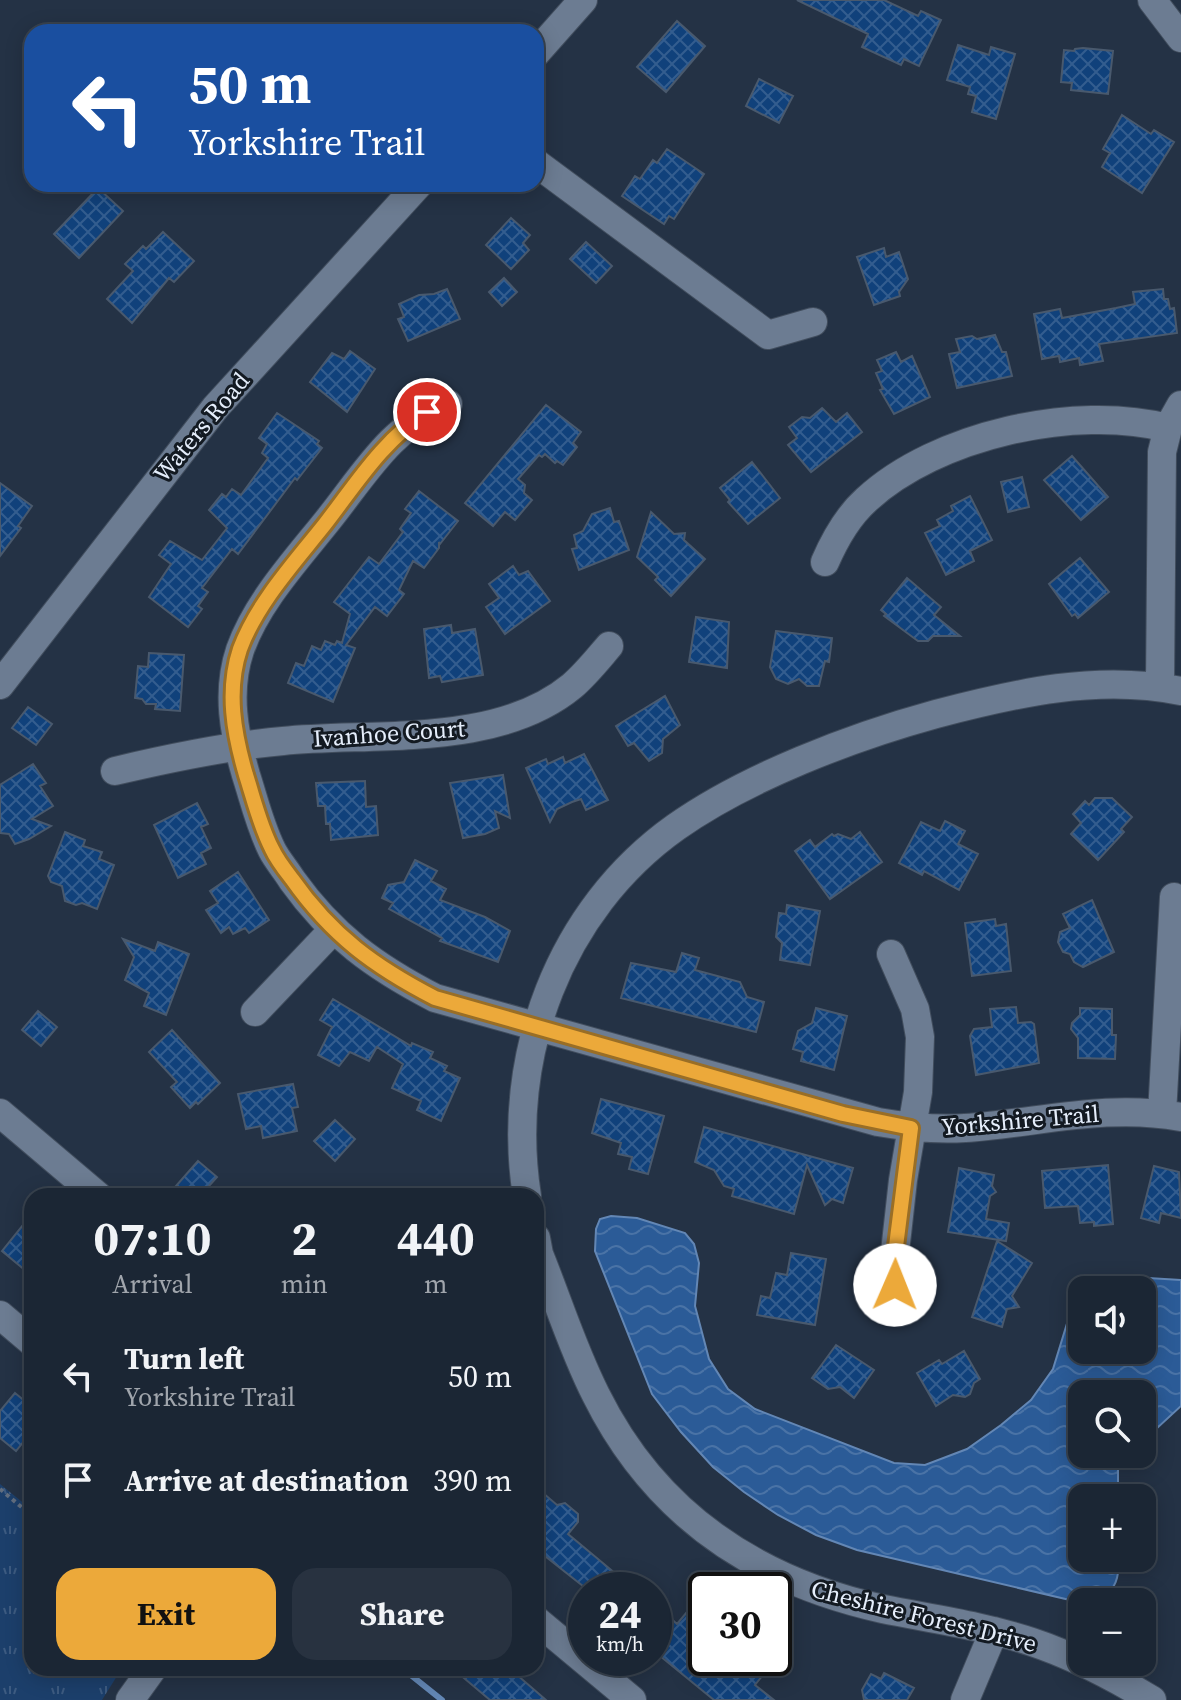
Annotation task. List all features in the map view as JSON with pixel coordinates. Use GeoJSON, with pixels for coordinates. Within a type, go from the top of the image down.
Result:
{"type":"FeatureCollection","features":[{"type":"Feature","properties":{"kind":"street"},"geometry":{"type":"LineString","coordinates":[[544,44],[583,0]]}},
{"type":"Feature","properties":{"kind":"street"},"geometry":{"type":"LineString","coordinates":[[1152,0],[1181,38]]}},
{"type":"Feature","properties":{"kind":"street"},"geometry":{"type":"LineString","coordinates":[[544,169],[768,335],[813,322]]}},
{"type":"Feature","properties":{"kind":"street","name":"Waters Road"},"geometry":{"type":"LineString","coordinates":[[0,685],[210,414],[412,192]]}},
{"type":"Feature","properties":{"kind":"street","name":"Yorkshire Trail"},"geometry":{"type":"LineString","coordinates":[[448,404],[427,412],[407,425],[385,446],[253,623],[233,677],[231,705],[238,746],[260,824],[273,852],[314,910],[333,930],[394,977],[435,998],[843,1114],[911,1128],[964,1128],[1106,1112],[1172,1116]]}},
{"type":"Feature","properties":{"kind":"street"},"geometry":{"type":"LineString","coordinates":[[526,1188],[521,1136],[528,1072],[543,1000],[561,961],[604,896],[622,875],[676,827],[740,790],[885,728],[988,700],[1044,689],[1082,685],[1170,689],[1162,452],[1174,417],[1143,422],[1061,420],[956,447],[883,485],[846,522],[825,562]]}},
{"type":"Feature","properties":{"kind":"street","name":"Ivanhoe Court"},"geometry":{"type":"LineString","coordinates":[[115,771],[238,746],[412,736],[496,723],[548,702],[571,686],[609,646]]}},
{"type":"Feature","properties":{"kind":"street"},"geometry":{"type":"LineString","coordinates":[[1172,1116],[1174,897]]}},
{"type":"Feature","properties":{"kind":"street"},"geometry":{"type":"LineString","coordinates":[[255,1012],[333,930]]}},
{"type":"Feature","properties":{"kind":"street"},"geometry":{"type":"LineString","coordinates":[[891,954],[915,1009],[920,1037],[918,1092],[893,1270],[900,1296]]}},
{"type":"Feature","properties":{"kind":"street"},"geometry":{"type":"LineString","coordinates":[[0,1113],[89,1188]]}},
{"type":"Feature","properties":{"kind":"street","name":"Cheshire Forest Drive"},"geometry":{"type":"LineString","coordinates":[[544,1266],[596,1395],[638,1463],[692,1519],[757,1564],[791,1582],[881,1608],[994,1631],[1068,1656],[1152,1700]]}},
{"type":"Feature","properties":{"kind":"street"},"geometry":{"type":"LineString","coordinates":[[0,1315],[24,1335]]}},
{"type":"Feature","properties":{"kind":"street"},"geometry":{"type":"LineString","coordinates":[[544,1627],[632,1700]]}},
{"type":"Feature","properties":{"kind":"street"},"geometry":{"type":"LineString","coordinates":[[965,1700],[994,1631]]}},
{"type":"Feature","properties":{"kind":"street"},"geometry":{"type":"LineString","coordinates":[[130,1700],[147,1676]]}},
{"type":"Feature","properties":{"kind":"path"},"geometry":{"type":"LineString","coordinates":[[0,1489],[24,1509]]}},
{"type":"Feature","properties":{"kind":"green space"},"geometry":{"type":"Polygon","coordinates":[[[0,1484],[24,1504],[24,1676],[117,1676],[102,1700],[0,1700],[0,1484]]]}},
{"type":"Feature","properties":{"kind":"water"},"geometry":{"type":"Polygon","coordinates":[[[611,1216],[637,1218],[685,1233],[694,1244],[699,1263],[695,1306],[709,1359],[728,1389],[755,1409],[894,1463],[925,1465],[967,1449],[1001,1425],[1031,1400],[1053,1369],[1068,1320],[1068,1364],[1156,1364],[1156,1278],[1181,1280],[1181,1406],[1156,1429],[1156,1380],[1068,1380],[1068,1468],[1120,1468],[1118,1484],[1068,1484],[1068,1572],[1118,1572],[1112,1588],[1068,1588],[1068,1600],[857,1550],[816,1535],[744,1492],[713,1467],[652,1394],[595,1251],[596,1229],[600,1219],[611,1216]]]}},
{"type":"Feature","properties":{"kind":"building"},"geometry":{"type":"Polygon","coordinates":[[[797,0],[884,0],[918,16],[921,11],[941,20],[919,66],[904,59],[901,65],[862,47],[868,34],[797,0]]]}},
{"type":"Feature","properties":{"kind":"building"},"geometry":{"type":"Polygon","coordinates":[[[677,21],[705,46],[666,92],[637,67],[677,21]]]}},
{"type":"Feature","properties":{"kind":"building"},"geometry":{"type":"Polygon","coordinates":[[[958,45],[989,55],[991,47],[1015,54],[996,119],[972,112],[976,96],[968,94],[970,87],[947,80],[958,45]]]}},
{"type":"Feature","properties":{"kind":"building"},"geometry":{"type":"Polygon","coordinates":[[[1064,50],[1113,51],[1108,94],[1071,90],[1072,83],[1061,82],[1064,50]]]}},
{"type":"Feature","properties":{"kind":"building"},"geometry":{"type":"Polygon","coordinates":[[[759,79],[793,96],[779,123],[746,106],[759,79]]]}},
{"type":"Feature","properties":{"kind":"building"},"geometry":{"type":"Polygon","coordinates":[[[1122,115],[1151,134],[1154,130],[1174,142],[1142,193],[1102,167],[1110,153],[1103,149],[1122,115]]]}},
{"type":"Feature","properties":{"kind":"building"},"geometry":{"type":"Polygon","coordinates":[[[667,149],[704,174],[674,219],[669,216],[664,224],[622,196],[635,176],[640,179],[653,160],[657,163],[667,149]]]}},
{"type":"Feature","properties":{"kind":"building"},"geometry":{"type":"Polygon","coordinates":[[[94,192],[102,192],[123,211],[79,258],[54,234],[94,192]]]}},
{"type":"Feature","properties":{"kind":"building"},"geometry":{"type":"Polygon","coordinates":[[[511,218],[530,235],[523,243],[529,250],[511,269],[486,245],[511,218]]]}},
{"type":"Feature","properties":{"kind":"building"},"geometry":{"type":"Polygon","coordinates":[[[163,232],[194,261],[174,282],[169,278],[132,323],[107,299],[133,271],[125,264],[163,232]]]}},
{"type":"Feature","properties":{"kind":"building"},"geometry":{"type":"Polygon","coordinates":[[[586,242],[612,266],[596,283],[570,259],[586,242]]]}},
{"type":"Feature","properties":{"kind":"building"},"geometry":{"type":"Polygon","coordinates":[[[884,248],[886,257],[899,252],[908,279],[899,292],[900,296],[874,305],[857,257],[884,248]]]}},
{"type":"Feature","properties":{"kind":"building"},"geometry":{"type":"Polygon","coordinates":[[[504,278],[517,292],[502,306],[489,292],[504,278]]]}},
{"type":"Feature","properties":{"kind":"building"},"geometry":{"type":"Polygon","coordinates":[[[447,289],[460,319],[408,341],[398,319],[404,317],[399,304],[419,295],[447,289]]]}},
{"type":"Feature","properties":{"kind":"building"},"geometry":{"type":"Polygon","coordinates":[[[1163,289],[1164,299],[1168,299],[1170,309],[1174,308],[1177,333],[1099,344],[1103,361],[1080,365],[1079,358],[1060,362],[1059,356],[1042,359],[1034,314],[1060,309],[1062,318],[1116,308],[1135,304],[1133,292],[1163,289]]]}},
{"type":"Feature","properties":{"kind":"building"},"geometry":{"type":"Polygon","coordinates":[[[995,335],[1002,352],[1006,352],[1012,376],[957,388],[949,354],[960,352],[956,339],[995,335]]]}},
{"type":"Feature","properties":{"kind":"building"},"geometry":{"type":"Polygon","coordinates":[[[350,351],[375,369],[347,412],[310,382],[332,353],[344,359],[350,351]]]}},
{"type":"Feature","properties":{"kind":"building"},"geometry":{"type":"Polygon","coordinates":[[[896,352],[901,362],[912,356],[930,397],[894,414],[880,390],[883,389],[876,373],[882,371],[877,360],[896,352]]]}},
{"type":"Feature","properties":{"kind":"building"},"geometry":{"type":"Polygon","coordinates":[[[546,405],[581,432],[573,443],[577,447],[563,465],[557,461],[555,463],[545,454],[542,457],[539,455],[518,479],[525,485],[524,493],[532,500],[515,520],[505,512],[493,526],[465,503],[546,405]]]}},
{"type":"Feature","properties":{"kind":"building"},"geometry":{"type":"Polygon","coordinates":[[[822,408],[836,422],[847,413],[862,432],[811,472],[788,445],[797,438],[789,427],[802,417],[810,418],[822,408]]]}},
{"type":"Feature","properties":{"kind":"building"},"geometry":{"type":"Polygon","coordinates":[[[277,413],[319,441],[317,444],[322,448],[297,480],[295,478],[238,554],[232,549],[202,588],[208,592],[198,606],[202,609],[188,627],[149,597],[171,564],[159,555],[170,541],[202,560],[227,528],[209,510],[222,494],[226,497],[232,489],[241,495],[268,458],[262,453],[267,444],[259,438],[277,413]]]}},
{"type":"Feature","properties":{"kind":"building"},"geometry":{"type":"Polygon","coordinates":[[[1072,456],[1108,497],[1081,520],[1044,480],[1072,456]]]}},
{"type":"Feature","properties":{"kind":"building"},"geometry":{"type":"Polygon","coordinates":[[[752,462],[780,498],[748,524],[720,488],[752,462]]]}},
{"type":"Feature","properties":{"kind":"building"},"geometry":{"type":"Polygon","coordinates":[[[1022,477],[1029,507],[1008,512],[1001,482],[1022,477]]]}},
{"type":"Feature","properties":{"kind":"building"},"geometry":{"type":"Polygon","coordinates":[[[0,483],[32,506],[18,526],[21,528],[0,556],[0,483]]]}},
{"type":"Feature","properties":{"kind":"building"},"geometry":{"type":"Polygon","coordinates":[[[419,491],[458,521],[439,542],[439,548],[424,568],[413,561],[399,590],[404,594],[387,616],[375,607],[346,645],[355,648],[333,702],[288,683],[296,663],[304,666],[312,646],[321,650],[325,641],[335,645],[337,641],[342,643],[350,614],[334,602],[369,557],[379,564],[403,532],[400,529],[411,513],[405,509],[419,491]]]}},
{"type":"Feature","properties":{"kind":"building"},"geometry":{"type":"Polygon","coordinates":[[[970,496],[992,540],[970,551],[974,561],[946,575],[925,533],[940,526],[937,520],[953,511],[951,506],[970,496]]]}},
{"type":"Feature","properties":{"kind":"building"},"geometry":{"type":"Polygon","coordinates":[[[610,508],[614,522],[619,521],[629,550],[579,570],[572,549],[577,548],[574,535],[583,531],[592,514],[610,508]]]}},
{"type":"Feature","properties":{"kind":"building"},"geometry":{"type":"Polygon","coordinates":[[[651,512],[674,534],[685,533],[684,540],[705,559],[671,596],[655,580],[658,577],[637,557],[651,512]]]}},
{"type":"Feature","properties":{"kind":"building"},"geometry":{"type":"Polygon","coordinates":[[[1080,558],[1109,592],[1078,618],[1075,614],[1072,616],[1049,584],[1080,558]]]}},
{"type":"Feature","properties":{"kind":"building"},"geometry":{"type":"Polygon","coordinates":[[[513,566],[519,575],[528,571],[550,601],[505,634],[486,607],[499,598],[489,584],[513,566]]]}},
{"type":"Feature","properties":{"kind":"building"},"geometry":{"type":"Polygon","coordinates":[[[907,578],[941,607],[934,615],[960,636],[933,636],[928,641],[918,641],[884,616],[886,614],[881,610],[907,578]]]}},
{"type":"Feature","properties":{"kind":"building"},"geometry":{"type":"Polygon","coordinates":[[[696,617],[729,622],[727,668],[689,662],[696,617]]]}},
{"type":"Feature","properties":{"kind":"building"},"geometry":{"type":"Polygon","coordinates":[[[451,625],[452,633],[475,629],[483,675],[442,682],[440,676],[429,678],[424,629],[451,625]]]}},
{"type":"Feature","properties":{"kind":"building"},"geometry":{"type":"Polygon","coordinates":[[[776,631],[832,638],[829,662],[825,661],[819,686],[807,686],[799,679],[788,684],[776,679],[770,667],[776,631]]]}},
{"type":"Feature","properties":{"kind":"building"},"geometry":{"type":"Polygon","coordinates":[[[149,653],[184,655],[180,711],[155,709],[156,704],[146,704],[142,699],[135,698],[138,666],[148,667],[149,653]]]}},
{"type":"Feature","properties":{"kind":"building"},"geometry":{"type":"Polygon","coordinates":[[[665,696],[680,725],[663,739],[662,753],[649,761],[634,743],[628,746],[616,726],[665,696]]]}},
{"type":"Feature","properties":{"kind":"building"},"geometry":{"type":"Polygon","coordinates":[[[28,707],[52,724],[36,745],[12,728],[28,707]]]}},
{"type":"Feature","properties":{"kind":"building"},"geometry":{"type":"Polygon","coordinates":[[[584,754],[608,800],[586,810],[581,799],[572,802],[557,809],[550,822],[526,768],[546,759],[548,764],[563,757],[565,763],[584,754]]]}},
{"type":"Feature","properties":{"kind":"building"},"geometry":{"type":"Polygon","coordinates":[[[33,764],[46,783],[40,786],[53,806],[32,819],[51,826],[15,844],[9,834],[0,833],[0,785],[33,764]]]}},
{"type":"Feature","properties":{"kind":"building"},"geometry":{"type":"Polygon","coordinates":[[[503,775],[510,818],[495,811],[499,828],[463,838],[450,783],[503,775]]]}},
{"type":"Feature","properties":{"kind":"building"},"geometry":{"type":"Polygon","coordinates":[[[365,781],[366,807],[376,806],[378,835],[331,840],[325,806],[318,806],[316,783],[365,781]]]}},
{"type":"Feature","properties":{"kind":"building"},"geometry":{"type":"Polygon","coordinates":[[[1095,798],[1112,798],[1132,817],[1121,829],[1124,832],[1098,860],[1071,834],[1081,823],[1073,814],[1085,801],[1089,805],[1095,798]]]}},
{"type":"Feature","properties":{"kind":"building"},"geometry":{"type":"Polygon","coordinates":[[[197,803],[208,824],[201,827],[211,848],[201,853],[206,864],[178,878],[154,825],[197,803]]]}},
{"type":"Feature","properties":{"kind":"building"},"geometry":{"type":"Polygon","coordinates":[[[945,821],[965,831],[958,844],[978,854],[959,890],[924,871],[922,875],[899,863],[921,822],[940,831],[945,821]]]}},
{"type":"Feature","properties":{"kind":"building"},"geometry":{"type":"Polygon","coordinates":[[[65,832],[85,840],[83,846],[102,852],[99,859],[114,865],[97,909],[65,901],[62,886],[51,882],[48,876],[65,832]]]}},
{"type":"Feature","properties":{"kind":"building"},"geometry":{"type":"Polygon","coordinates":[[[860,832],[882,862],[830,899],[795,851],[810,840],[815,847],[832,834],[851,839],[860,832]]]}},
{"type":"Feature","properties":{"kind":"building"},"geometry":{"type":"Polygon","coordinates":[[[415,860],[437,871],[431,881],[446,889],[440,900],[485,917],[510,931],[498,962],[440,941],[442,938],[389,909],[393,903],[382,898],[388,885],[404,882],[415,860]]]}},
{"type":"Feature","properties":{"kind":"building"},"geometry":{"type":"Polygon","coordinates":[[[238,872],[269,920],[249,933],[245,928],[233,934],[229,927],[221,933],[206,910],[218,903],[210,891],[238,872]]]}},
{"type":"Feature","properties":{"kind":"building"},"geometry":{"type":"Polygon","coordinates":[[[1092,900],[1114,952],[1083,967],[1074,962],[1070,954],[1063,952],[1058,942],[1060,932],[1070,928],[1063,914],[1092,900]]]}},
{"type":"Feature","properties":{"kind":"building"},"geometry":{"type":"Polygon","coordinates":[[[787,905],[820,911],[810,965],[780,960],[782,943],[776,937],[779,913],[786,914],[787,905]]]}},
{"type":"Feature","properties":{"kind":"building"},"geometry":{"type":"Polygon","coordinates":[[[995,919],[996,926],[1006,924],[1011,971],[972,976],[965,923],[995,919]]]}},
{"type":"Feature","properties":{"kind":"building"},"geometry":{"type":"Polygon","coordinates":[[[123,939],[155,951],[158,942],[189,954],[166,1015],[144,1006],[149,993],[125,980],[134,957],[123,939]]]}},
{"type":"Feature","properties":{"kind":"building"},"geometry":{"type":"Polygon","coordinates":[[[682,953],[699,958],[695,970],[740,982],[747,997],[764,1002],[756,1032],[621,998],[631,963],[676,972],[682,953]]]}},
{"type":"Feature","properties":{"kind":"building"},"geometry":{"type":"Polygon","coordinates":[[[333,999],[411,1046],[412,1043],[433,1052],[430,1058],[447,1066],[444,1071],[460,1078],[441,1121],[417,1110],[421,1101],[392,1088],[403,1064],[377,1047],[369,1061],[350,1052],[339,1066],[318,1055],[332,1027],[320,1020],[333,999]]]}},
{"type":"Feature","properties":{"kind":"building"},"geometry":{"type":"Polygon","coordinates":[[[1016,1007],[1018,1023],[1034,1024],[1039,1063],[976,1075],[970,1036],[974,1029],[992,1027],[990,1009],[1016,1007]]]}},
{"type":"Feature","properties":{"kind":"building"},"geometry":{"type":"Polygon","coordinates":[[[816,1008],[847,1016],[834,1070],[801,1061],[803,1052],[793,1049],[798,1031],[812,1023],[816,1008]]]}},
{"type":"Feature","properties":{"kind":"building"},"geometry":{"type":"Polygon","coordinates":[[[1080,1008],[1112,1009],[1112,1035],[1116,1035],[1115,1059],[1078,1058],[1078,1038],[1071,1029],[1072,1023],[1080,1015],[1080,1008]]]}},
{"type":"Feature","properties":{"kind":"building"},"geometry":{"type":"Polygon","coordinates":[[[38,1011],[57,1027],[41,1046],[22,1030],[38,1011]]]}},
{"type":"Feature","properties":{"kind":"building"},"geometry":{"type":"Polygon","coordinates":[[[172,1030],[220,1083],[190,1108],[171,1087],[177,1082],[149,1052],[172,1030]]]}},
{"type":"Feature","properties":{"kind":"building"},"geometry":{"type":"Polygon","coordinates":[[[293,1084],[298,1107],[292,1108],[297,1131],[263,1138],[261,1126],[246,1129],[238,1094],[293,1084]]]}},
{"type":"Feature","properties":{"kind":"building"},"geometry":{"type":"Polygon","coordinates":[[[601,1099],[664,1116],[648,1174],[629,1169],[632,1157],[618,1154],[621,1143],[592,1133],[601,1099]]]}},
{"type":"Feature","properties":{"kind":"building"},"geometry":{"type":"Polygon","coordinates":[[[335,1120],[355,1139],[335,1161],[314,1141],[335,1120]]]}},
{"type":"Feature","properties":{"kind":"building"},"geometry":{"type":"Polygon","coordinates":[[[704,1127],[853,1168],[843,1203],[832,1199],[825,1205],[807,1165],[794,1214],[732,1196],[734,1189],[724,1186],[714,1170],[695,1162],[704,1127]]]}},
{"type":"Feature","properties":{"kind":"building"},"geometry":{"type":"Polygon","coordinates":[[[198,1161],[217,1177],[207,1188],[176,1186],[198,1161]]]}},
{"type":"Feature","properties":{"kind":"building"},"geometry":{"type":"Polygon","coordinates":[[[1108,1165],[1113,1224],[1094,1226],[1094,1222],[1080,1223],[1078,1206],[1045,1208],[1042,1171],[1108,1165]]]}},
{"type":"Feature","properties":{"kind":"building"},"geometry":{"type":"Polygon","coordinates":[[[1154,1166],[1179,1172],[1181,1218],[1161,1213],[1159,1223],[1141,1218],[1154,1166]]]}},
{"type":"Feature","properties":{"kind":"building"},"geometry":{"type":"Polygon","coordinates":[[[959,1168],[994,1175],[992,1186],[996,1192],[990,1196],[986,1219],[1009,1223],[1006,1241],[948,1232],[959,1168]]]}},
{"type":"Feature","properties":{"kind":"building"},"geometry":{"type":"Polygon","coordinates":[[[23,1225],[24,1269],[2,1251],[23,1225]]]}},
{"type":"Feature","properties":{"kind":"building"},"geometry":{"type":"Polygon","coordinates":[[[997,1241],[1032,1263],[1012,1296],[1019,1307],[1007,1309],[1002,1327],[972,1317],[997,1241]]]}},
{"type":"Feature","properties":{"kind":"building"},"geometry":{"type":"Polygon","coordinates":[[[791,1253],[826,1259],[815,1325],[757,1315],[761,1296],[770,1298],[776,1273],[787,1275],[791,1253]]]}},
{"type":"Feature","properties":{"kind":"building"},"geometry":{"type":"Polygon","coordinates":[[[836,1345],[874,1370],[854,1398],[840,1387],[828,1389],[812,1378],[836,1345]]]}},
{"type":"Feature","properties":{"kind":"building"},"geometry":{"type":"Polygon","coordinates":[[[964,1351],[980,1379],[974,1383],[970,1394],[965,1397],[953,1395],[936,1406],[917,1373],[939,1360],[942,1364],[964,1351]]]}},
{"type":"Feature","properties":{"kind":"building"},"geometry":{"type":"Polygon","coordinates":[[[15,1393],[24,1400],[24,1441],[16,1451],[0,1438],[0,1411],[15,1393]]]}},
{"type":"Feature","properties":{"kind":"building"},"geometry":{"type":"Polygon","coordinates":[[[544,1494],[557,1505],[565,1503],[578,1514],[578,1522],[568,1534],[614,1572],[568,1574],[544,1555],[544,1494]]]}},
{"type":"Feature","properties":{"kind":"building"},"geometry":{"type":"Polygon","coordinates":[[[688,1611],[688,1676],[762,1676],[755,1685],[774,1700],[714,1700],[672,1666],[672,1619],[677,1624],[688,1611]]]}},
{"type":"Feature","properties":{"kind":"building"},"geometry":{"type":"Polygon","coordinates":[[[884,1673],[914,1688],[907,1700],[864,1700],[862,1690],[871,1674],[881,1679],[884,1673]]]}},
{"type":"Feature","properties":{"kind":"building"},"geometry":{"type":"Polygon","coordinates":[[[462,1676],[518,1676],[546,1700],[490,1700],[462,1676]]]}},
{"type":"Feature","properties":{"kind":"waterway"},"geometry":{"type":"LineString","coordinates":[[412,1676],[442,1700]]}},
{"type":"Feature","properties":{"kind":"route"},"geometry":{"type":"LineString","coordinates":[[427,412],[407,425],[385,446],[268,599],[241,649],[233,677],[231,705],[243,765],[260,824],[273,852],[314,910],[333,930],[394,977],[435,998],[843,1114],[911,1128],[893,1270],[895,1285]]}}]}
